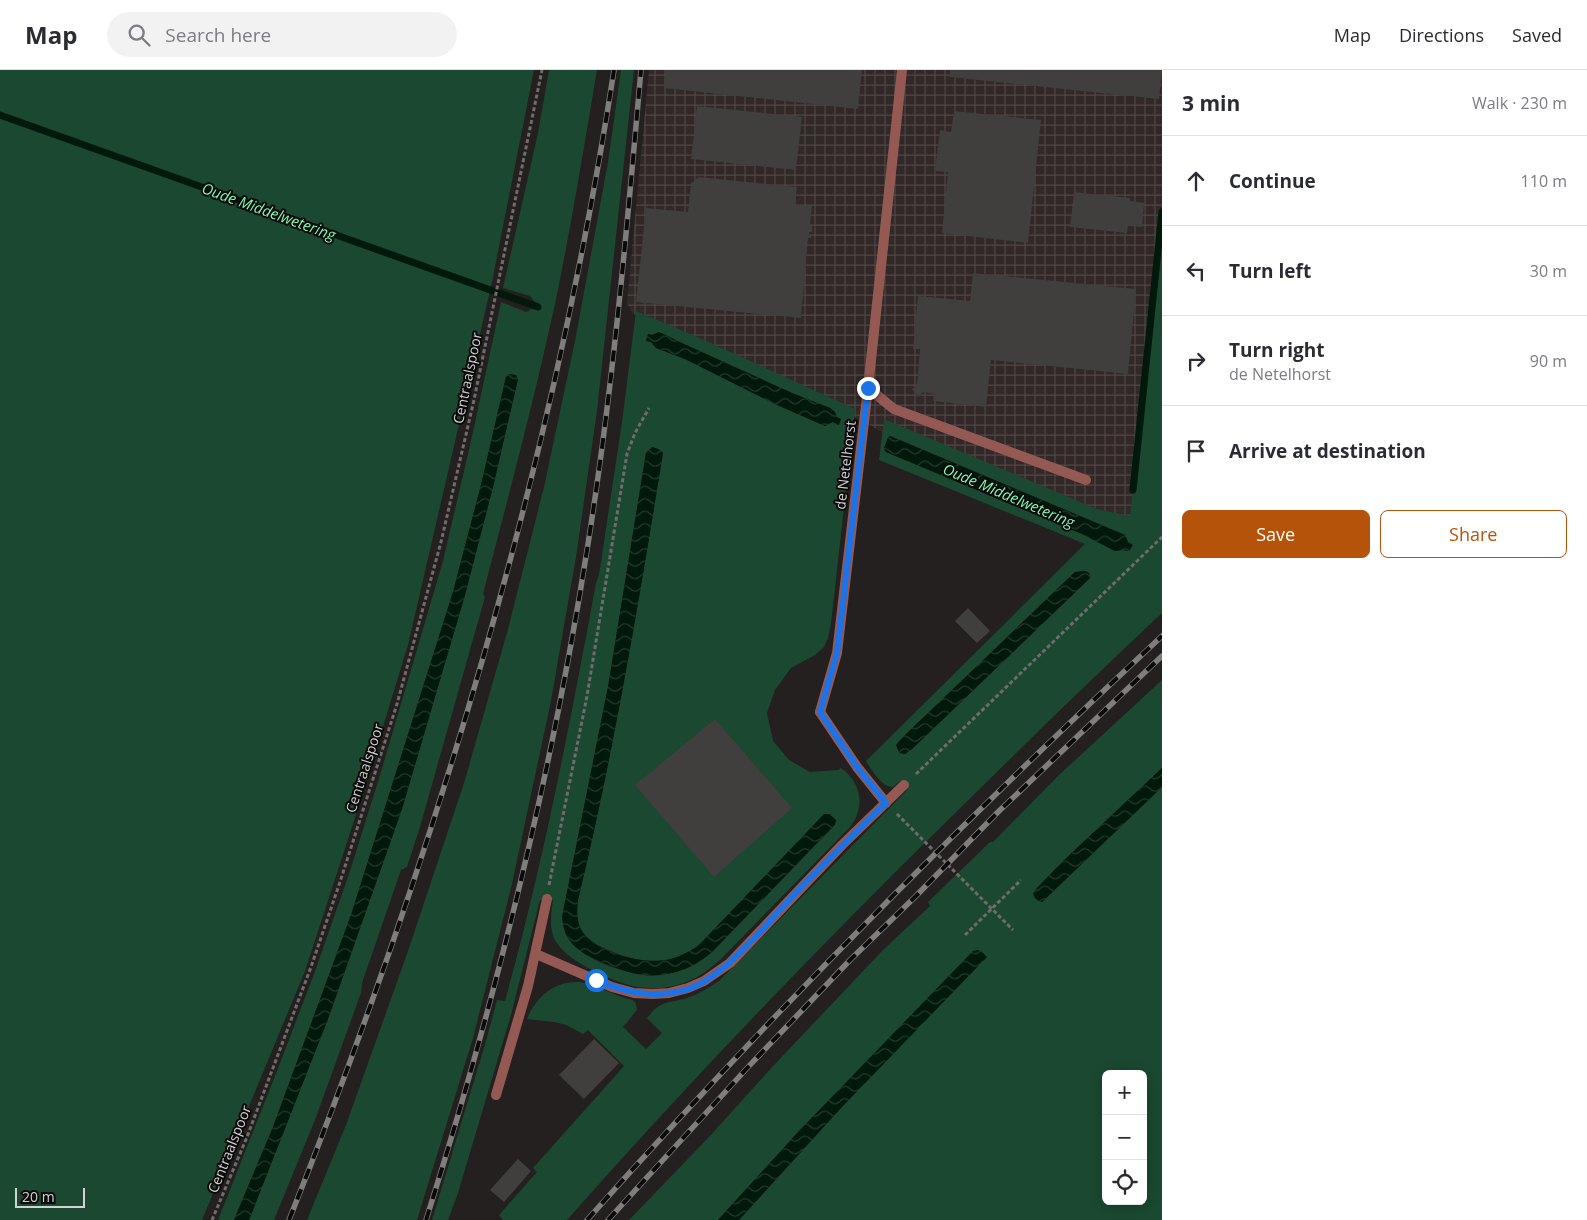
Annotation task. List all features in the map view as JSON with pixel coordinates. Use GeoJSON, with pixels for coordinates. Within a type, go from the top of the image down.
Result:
{"type":"FeatureCollection","features":[{"type":"Feature","properties":{"kind":"street","name":"de Netelhorst"},"geometry":{"type":"LineString","coordinates":[[886,803],[857,767],[820,712],[837,653],[902,70]]}},
{"type":"Feature","properties":{"kind":"street"},"geometry":{"type":"LineString","coordinates":[[868,388],[894,409],[1086,480]]}},
{"type":"Feature","properties":{"kind":"street"},"geometry":{"type":"LineString","coordinates":[[536,954],[612,987],[634,993],[669,993],[704,981],[730,963],[842,845],[904,785]]}},
{"type":"Feature","properties":{"kind":"street"},"geometry":{"type":"LineString","coordinates":[[496,1096],[536,954],[547,899]]}},
{"type":"Feature","properties":{"kind":"path","name":"Centraalspoor"},"geometry":{"type":"LineString","coordinates":[[212,1220],[247,1137],[311,967],[396,704],[442,542],[500,280],[542,70]]}},
{"type":"Feature","properties":{"kind":"path"},"geometry":{"type":"LineString","coordinates":[[547,899],[587,696],[627,454],[634,433],[649,408]]}},
{"type":"Feature","properties":{"kind":"path"},"geometry":{"type":"LineString","coordinates":[[904,785],[1162,537]]}},
{"type":"Feature","properties":{"kind":"path"},"geometry":{"type":"LineString","coordinates":[[886,803],[1013,930]]}},
{"type":"Feature","properties":{"kind":"path"},"geometry":{"type":"LineString","coordinates":[[965,935],[1021,880]]}},
{"type":"Feature","properties":{"kind":"shaded area"},"geometry":{"type":"Polygon","coordinates":[[[649,70],[1162,70],[1162,505],[1131,536],[886,434],[840,409],[649,323],[632,313],[627,303],[649,70]]]}},
{"type":"Feature","properties":{"kind":"green space"},"geometry":{"type":"Polygon","coordinates":[[[0,70],[534,70],[492,282],[408,645],[355,818],[305,971],[202,1220],[0,1220],[0,70]]]}},
{"type":"Feature","properties":{"kind":"green space"},"geometry":{"type":"Polygon","coordinates":[[[549,70],[597,70],[555,304],[538,377],[483,594],[485,597],[420,827],[407,867],[401,870],[362,983],[361,993],[315,1120],[274,1220],[249,1220],[328,1019],[402,809],[465,595],[518,379],[506,377],[481,485],[453,592],[351,915],[273,1127],[234,1220],[218,1220],[314,974],[350,871],[380,775],[443,561],[501,302],[526,312],[530,309],[537,310],[539,303],[535,302],[530,296],[503,288],[538,133],[549,70]]]}},
{"type":"Feature","properties":{"kind":"green space"},"geometry":{"type":"Polygon","coordinates":[[[621,70],[634,70],[597,411],[576,557],[551,701],[512,884],[473,1038],[417,1220],[307,1220],[346,1125],[408,951],[464,783],[508,629],[544,487],[575,341],[608,162],[621,70]]]}},
{"type":"Feature","properties":{"kind":"green space"},"geometry":{"type":"Polygon","coordinates":[[[1162,217],[1162,613],[1023,746],[845,923],[704,1069],[567,1220],[503,1220],[499,1215],[537,1172],[533,1168],[624,1066],[588,1030],[583,1034],[566,1025],[527,1019],[537,1002],[551,989],[560,985],[579,982],[633,1000],[637,1010],[623,1027],[646,1049],[662,1033],[647,1018],[652,1012],[665,1003],[691,996],[719,981],[908,789],[900,781],[893,787],[885,784],[877,777],[866,761],[1085,544],[879,460],[884,419],[1097,509],[1130,516],[1162,217]],[[891,436],[884,450],[886,452],[1082,534],[1115,551],[1129,551],[1132,546],[1125,535],[891,436]],[[1085,571],[1075,572],[902,738],[905,754],[1090,578],[1089,573],[1085,571]]]}},
{"type":"Feature","properties":{"kind":"green space"},"geometry":{"type":"Polygon","coordinates":[[[636,311],[855,409],[828,638],[824,647],[815,655],[791,668],[775,690],[767,713],[773,741],[789,760],[810,772],[838,770],[841,768],[848,774],[853,780],[859,795],[858,811],[850,827],[721,959],[697,977],[676,986],[664,988],[637,987],[603,975],[578,962],[559,947],[554,938],[551,924],[553,900],[543,898],[543,900],[540,900],[511,1015],[458,1193],[448,1220],[432,1220],[497,1000],[505,1001],[532,898],[599,575],[622,422],[636,311]],[[662,333],[648,334],[646,340],[652,342],[656,348],[685,359],[775,404],[825,426],[832,422],[838,425],[841,419],[836,417],[830,408],[792,393],[662,333]],[[652,447],[646,453],[608,687],[562,917],[569,939],[577,948],[594,960],[635,973],[658,976],[688,968],[712,952],[835,825],[836,820],[699,945],[686,954],[659,961],[631,958],[596,944],[581,929],[577,909],[578,900],[614,733],[663,453],[652,447]]]}},
{"type":"Feature","properties":{"kind":"green space"},"geometry":{"type":"Polygon","coordinates":[[[1162,680],[1162,768],[1061,863],[1035,898],[1042,902],[1162,787],[1162,1220],[739,1220],[840,1109],[986,957],[799,1131],[718,1220],[629,1220],[883,950],[930,906],[928,902],[990,842],[993,842],[1059,775],[1162,680]]]}},
{"type":"Feature","properties":{"kind":"water"},"geometry":{"type":"Polygon","coordinates":[[[659,332],[792,393],[830,408],[841,419],[839,425],[833,422],[825,426],[775,404],[685,359],[656,348],[651,342],[646,341],[648,334],[652,335],[659,332]]]}},
{"type":"Feature","properties":{"kind":"water"},"geometry":{"type":"Polygon","coordinates":[[[509,374],[516,375],[518,379],[493,487],[465,595],[402,809],[328,1019],[249,1220],[234,1220],[273,1127],[351,915],[453,592],[481,485],[506,377],[509,374]]]}},
{"type":"Feature","properties":{"kind":"water"},"geometry":{"type":"Polygon","coordinates":[[[890,436],[1125,535],[1128,542],[1133,545],[1129,551],[1115,551],[1082,534],[886,452],[884,448],[890,436]]]}},
{"type":"Feature","properties":{"kind":"water"},"geometry":{"type":"Polygon","coordinates":[[[652,447],[663,453],[614,733],[578,900],[579,926],[588,938],[597,945],[619,955],[656,961],[666,960],[687,953],[698,946],[824,814],[830,814],[836,820],[835,824],[712,952],[682,970],[661,975],[643,975],[618,968],[581,951],[567,936],[562,917],[608,687],[646,453],[652,447]]]}},
{"type":"Feature","properties":{"kind":"water"},"geometry":{"type":"Polygon","coordinates":[[[1085,571],[1089,573],[1090,578],[912,749],[905,754],[899,753],[896,745],[902,738],[1075,572],[1085,571]]]}},
{"type":"Feature","properties":{"kind":"water"},"geometry":{"type":"Polygon","coordinates":[[[1162,768],[1162,787],[1042,902],[1035,898],[1033,894],[1036,889],[1061,863],[1162,768]]]}},
{"type":"Feature","properties":{"kind":"water"},"geometry":{"type":"Polygon","coordinates":[[[978,950],[987,957],[840,1109],[739,1220],[718,1220],[799,1131],[973,951],[978,950]]]}},
{"type":"Feature","properties":{"kind":"building"},"geometry":{"type":"Polygon","coordinates":[[[666,70],[862,70],[858,109],[664,88],[666,70]]]}},
{"type":"Feature","properties":{"kind":"building"},"geometry":{"type":"Polygon","coordinates":[[[950,70],[1162,70],[1162,72],[1159,99],[950,77],[950,70]]]}},
{"type":"Feature","properties":{"kind":"building"},"geometry":{"type":"Polygon","coordinates":[[[697,106],[802,117],[796,170],[691,159],[697,106]]]}},
{"type":"Feature","properties":{"kind":"building"},"geometry":{"type":"Polygon","coordinates":[[[954,111],[1041,120],[1028,243],[942,233],[948,172],[935,171],[940,130],[951,132],[954,111]]]}},
{"type":"Feature","properties":{"kind":"building"},"geometry":{"type":"Polygon","coordinates":[[[699,177],[797,187],[795,205],[812,206],[810,224],[812,224],[812,232],[809,232],[811,238],[808,238],[801,318],[636,302],[646,208],[688,212],[691,183],[699,177]]]}},
{"type":"Feature","properties":{"kind":"building"},"geometry":{"type":"Polygon","coordinates":[[[1074,192],[1130,198],[1130,201],[1144,203],[1142,227],[1128,226],[1127,233],[1070,227],[1074,192]]]}},
{"type":"Feature","properties":{"kind":"building"},"geometry":{"type":"Polygon","coordinates":[[[973,273],[1136,289],[1128,374],[991,360],[986,407],[933,401],[934,394],[923,392],[918,397],[912,389],[917,385],[920,349],[913,349],[918,296],[970,301],[973,273]]]}},
{"type":"Feature","properties":{"kind":"building"},"geometry":{"type":"Polygon","coordinates":[[[968,608],[990,631],[977,643],[955,621],[968,608]]]}},
{"type":"Feature","properties":{"kind":"building"},"geometry":{"type":"Polygon","coordinates":[[[715,719],[792,808],[714,877],[635,785],[715,719]]]}},
{"type":"Feature","properties":{"kind":"building"},"geometry":{"type":"Polygon","coordinates":[[[594,1039],[619,1063],[584,1099],[559,1075],[594,1039]]]}},
{"type":"Feature","properties":{"kind":"building"},"geometry":{"type":"Polygon","coordinates":[[[518,1159],[531,1171],[504,1202],[490,1190],[518,1159]]]}},
{"type":"Feature","properties":{"kind":"waterway","name":"Oude Middelwetering"},"geometry":{"type":"LineString","coordinates":[[0,115],[538,307]]}},
{"type":"Feature","properties":{"kind":"waterway"},"geometry":{"type":"LineString","coordinates":[[1133,490],[1162,212]]}},
{"type":"Feature","properties":{"kind":"railway"},"geometry":{"type":"LineString","coordinates":[[289,1220],[343,1081],[394,940],[441,798],[484,654],[523,510],[558,364],[589,218],[614,70]]}},
{"type":"Feature","properties":{"kind":"railway"},"geometry":{"type":"LineString","coordinates":[[426,1220],[452,1137],[499,970],[539,801],[574,630],[605,426],[625,248],[641,70]]}},
{"type":"Feature","properties":{"kind":"railway"},"geometry":{"type":"LineString","coordinates":[[587,1220],[726,1069],[868,921],[1013,777],[1162,636]]}},
{"type":"Feature","properties":{"kind":"railway"},"geometry":{"type":"LineString","coordinates":[[608,1220],[749,1066],[851,959],[999,811],[1162,656]]}},
{"type":"Feature","properties":{"kind":"route"},"geometry":{"type":"LineString","coordinates":[[596,980],[634,993],[653,994],[669,993],[704,981],[730,963],[842,845],[886,803],[857,767],[820,712],[837,653],[868,388]]}}]}
